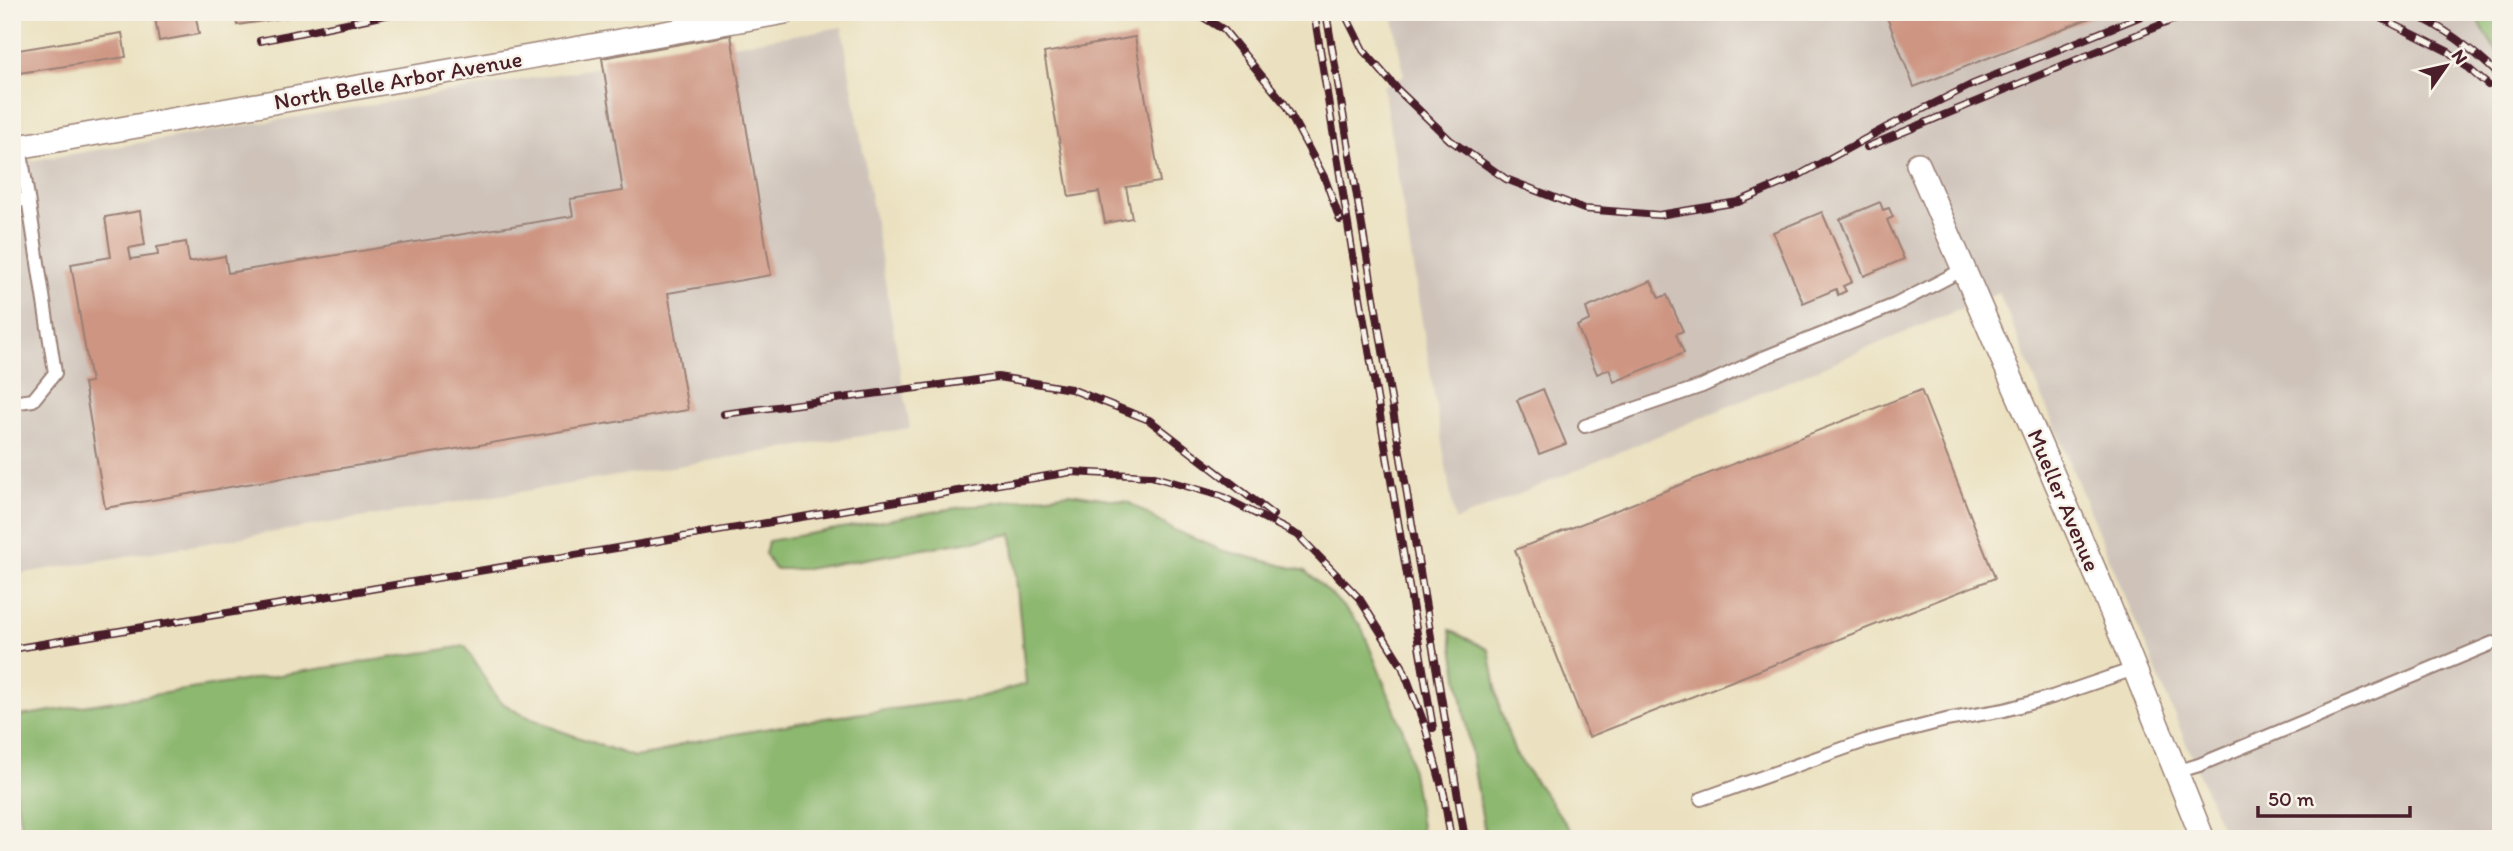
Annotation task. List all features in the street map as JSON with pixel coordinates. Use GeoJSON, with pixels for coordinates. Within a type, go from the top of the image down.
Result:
{"type":"FeatureCollection","features":[{"type":"Feature","properties":{"kind":"street","name":"North Belle Arbor Avenue"},"geometry":{"type":"LineString","coordinates":[[16,147],[785,12]]}},
{"type":"Feature","properties":{"kind":"street","name":"Mueller Avenue"},"geometry":{"type":"LineString","coordinates":[[1918,164],[2134,669],[2203,839]]}},
{"type":"Feature","properties":{"kind":"lane"},"geometry":{"type":"LineString","coordinates":[[12,403],[33,400],[55,373],[28,199],[16,147]]}},
{"type":"Feature","properties":{"kind":"lane"},"geometry":{"type":"LineString","coordinates":[[12,202],[28,199]]}},
{"type":"Feature","properties":{"kind":"lane"},"geometry":{"type":"LineString","coordinates":[[1585,426],[1702,386],[1762,358],[1895,305],[1964,269]]}},
{"type":"Feature","properties":{"kind":"lane"},"geometry":{"type":"LineString","coordinates":[[2176,772],[2199,765],[2493,643]]}},
{"type":"Feature","properties":{"kind":"lane"},"geometry":{"type":"LineString","coordinates":[[1701,799],[1865,741],[1946,720],[2004,710],[2134,669]]}},
{"type":"Feature","properties":{"kind":"shaded area"},"geometry":{"type":"Polygon","coordinates":[[[1392,12],[2472,12],[2501,58],[2501,839],[2226,839],[1999,293],[1455,521],[1383,86],[1404,76],[1392,12]]]}},
{"type":"Feature","properties":{"kind":"shaded area"},"geometry":{"type":"Polygon","coordinates":[[[842,27],[910,428],[12,575],[12,164],[842,27]]]}},
{"type":"Feature","properties":{"kind":"green space"},"geometry":{"type":"Polygon","coordinates":[[[2472,12],[2501,12],[2501,58],[2472,12]]]}},
{"type":"Feature","properties":{"kind":"green space"},"geometry":{"type":"Polygon","coordinates":[[[1070,493],[1128,502],[1172,529],[1220,550],[1305,571],[1332,595],[1361,626],[1407,740],[1423,839],[23,839],[12,772],[12,717],[465,646],[498,700],[519,713],[558,730],[634,757],[660,753],[685,743],[825,718],[976,698],[1026,684],[1012,534],[806,569],[774,569],[765,554],[768,541],[949,509],[1070,493]]]}},
{"type":"Feature","properties":{"kind":"green space"},"geometry":{"type":"Polygon","coordinates":[[[1450,630],[1489,650],[1500,710],[1515,753],[1577,839],[1486,839],[1450,630]]]}},
{"type":"Feature","properties":{"kind":"building"},"geometry":{"type":"Polygon","coordinates":[[[154,12],[195,12],[199,34],[159,41],[154,12]]]}},
{"type":"Feature","properties":{"kind":"building"},"geometry":{"type":"Polygon","coordinates":[[[235,12],[309,12],[309,14],[237,25],[235,12]]]}},
{"type":"Feature","properties":{"kind":"building"},"geometry":{"type":"Polygon","coordinates":[[[1885,12],[2105,12],[1914,87],[1885,12]]]}},
{"type":"Feature","properties":{"kind":"building"},"geometry":{"type":"Polygon","coordinates":[[[122,33],[126,57],[12,74],[12,51],[122,33]]]}},
{"type":"Feature","properties":{"kind":"building"},"geometry":{"type":"Polygon","coordinates":[[[731,35],[771,275],[668,293],[688,410],[105,508],[84,383],[91,382],[71,264],[111,257],[105,217],[140,211],[145,245],[129,248],[131,259],[158,255],[157,247],[186,242],[189,262],[225,256],[228,273],[573,216],[570,199],[623,191],[602,58],[731,35]]]}},
{"type":"Feature","properties":{"kind":"building"},"geometry":{"type":"Polygon","coordinates":[[[1135,37],[1160,182],[1126,187],[1132,218],[1105,223],[1099,192],[1069,197],[1044,53],[1135,37]]]}},
{"type":"Feature","properties":{"kind":"building"},"geometry":{"type":"Polygon","coordinates":[[[1880,202],[1883,210],[1889,208],[1893,217],[1887,220],[1904,259],[1864,276],[1840,219],[1880,202]]]}},
{"type":"Feature","properties":{"kind":"building"},"geometry":{"type":"Polygon","coordinates":[[[1822,212],[1852,282],[1843,286],[1846,291],[1838,295],[1836,289],[1803,303],[1773,232],[1822,212]]]}},
{"type":"Feature","properties":{"kind":"building"},"geometry":{"type":"Polygon","coordinates":[[[1651,281],[1659,298],[1667,295],[1683,331],[1676,334],[1684,353],[1614,382],[1609,369],[1597,374],[1577,326],[1590,320],[1586,308],[1651,281]]]}},
{"type":"Feature","properties":{"kind":"building"},"geometry":{"type":"Polygon","coordinates":[[[1543,389],[1566,444],[1539,454],[1517,400],[1543,389]]]}},
{"type":"Feature","properties":{"kind":"building"},"geometry":{"type":"Polygon","coordinates":[[[1921,390],[1995,578],[1589,737],[1515,550],[1921,390]]]}},
{"type":"Feature","properties":{"kind":"railway"},"geometry":{"type":"LineString","coordinates":[[260,41],[400,12]]}},
{"type":"Feature","properties":{"kind":"railway"},"geometry":{"type":"LineString","coordinates":[[1195,12],[1224,30],[1284,103],[1325,179],[1340,220]]}},
{"type":"Feature","properties":{"kind":"railway"},"geometry":{"type":"LineString","coordinates":[[1314,12],[1433,728]]}},
{"type":"Feature","properties":{"kind":"railway"},"geometry":{"type":"LineString","coordinates":[[1326,12],[1465,839]]}},
{"type":"Feature","properties":{"kind":"railway"},"geometry":{"type":"LineString","coordinates":[[1344,12],[1363,50],[1398,90],[1450,140],[1506,179],[1584,209],[1659,215],[1738,202],[1792,179],[1971,85],[2151,12]]}},
{"type":"Feature","properties":{"kind":"railway"},"geometry":{"type":"LineString","coordinates":[[1867,147],[2170,21],[2199,12]]}},
{"type":"Feature","properties":{"kind":"railway"},"geometry":{"type":"LineString","coordinates":[[2361,12],[2375,15],[2449,52],[2488,85]]}},
{"type":"Feature","properties":{"kind":"railway"},"geometry":{"type":"LineString","coordinates":[[2408,12],[2434,24],[2458,40],[2501,77]]}},
{"type":"Feature","properties":{"kind":"railway"},"geometry":{"type":"LineString","coordinates":[[724,414],[998,377],[1071,389],[1149,420],[1273,515]]}},
{"type":"Feature","properties":{"kind":"railway"},"geometry":{"type":"LineString","coordinates":[[18,648],[1071,472],[1151,476],[1221,496],[1299,536],[1359,598],[1402,666],[1425,726],[1445,798]]}},
{"type":"Feature","properties":{"kind":"railway"},"geometry":{"type":"LineString","coordinates":[[1443,790],[1451,839]]}}]}
